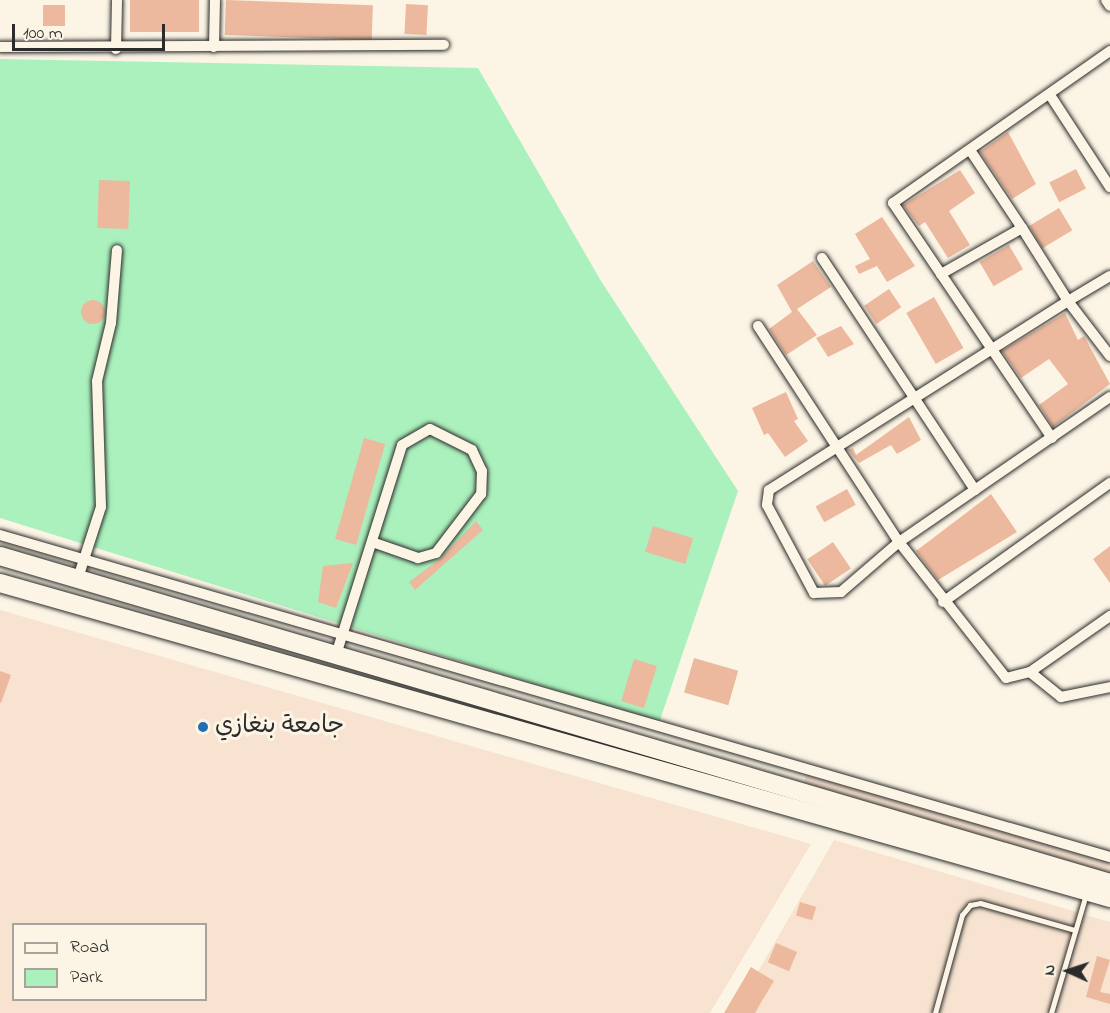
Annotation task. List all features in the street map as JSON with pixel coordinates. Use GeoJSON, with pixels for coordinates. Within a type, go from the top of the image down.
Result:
{"type":"FeatureCollection","features":[{"type":"Feature","properties":{"kind":"highway"},"geometry":{"type":"LineString","coordinates":[[0,556],[335,657],[1006,852],[1089,884],[1110,898]]}},
{"type":"Feature","properties":{"kind":"highway"},"geometry":{"type":"LineString","coordinates":[[0,583],[1089,884],[1110,883]]}},
{"type":"Feature","properties":{"kind":"street"},"geometry":{"type":"LineString","coordinates":[[116,49],[117,0]]}},
{"type":"Feature","properties":{"kind":"street"},"geometry":{"type":"LineString","coordinates":[[214,0],[214,47]]}},
{"type":"Feature","properties":{"kind":"street"},"geometry":{"type":"LineString","coordinates":[[1106,0],[1110,6]]}},
{"type":"Feature","properties":{"kind":"street"},"geometry":{"type":"LineString","coordinates":[[0,46],[116,49],[444,45]]}},
{"type":"Feature","properties":{"kind":"street"},"geometry":{"type":"LineString","coordinates":[[1052,438],[992,352],[942,274],[894,211],[893,203],[1110,51]]}},
{"type":"Feature","properties":{"kind":"street"},"geometry":{"type":"LineString","coordinates":[[1050,95],[1110,187]]}},
{"type":"Feature","properties":{"kind":"street"},"geometry":{"type":"LineString","coordinates":[[970,150],[1068,301],[1110,356]]}},
{"type":"Feature","properties":{"kind":"street"},"geometry":{"type":"LineString","coordinates":[[942,274],[1022,228]]}},
{"type":"Feature","properties":{"kind":"street"},"geometry":{"type":"LineString","coordinates":[[78,579],[101,507],[97,381],[111,322],[117,250]]}},
{"type":"Feature","properties":{"kind":"street"},"geometry":{"type":"LineString","coordinates":[[822,258],[975,490]]}},
{"type":"Feature","properties":{"kind":"street"},"geometry":{"type":"LineString","coordinates":[[1110,276],[835,449],[765,497],[814,593],[841,592],[900,542],[1110,398]]}},
{"type":"Feature","properties":{"kind":"street"},"geometry":{"type":"LineString","coordinates":[[758,326],[835,449],[900,542],[943,602],[1006,678],[1030,672],[1110,616]]}},
{"type":"Feature","properties":{"kind":"street"},"geometry":{"type":"LineString","coordinates":[[335,657],[344,637],[372,542],[406,440],[437,430],[472,450],[483,471],[481,494],[436,553],[418,558],[372,542]]}},
{"type":"Feature","properties":{"kind":"street"},"geometry":{"type":"LineString","coordinates":[[943,602],[1110,483]]}},
{"type":"Feature","properties":{"kind":"street"},"geometry":{"type":"LineString","coordinates":[[0,535],[344,637],[1110,857]]}},
{"type":"Feature","properties":{"kind":"street"},"geometry":{"type":"LineString","coordinates":[[1030,672],[1061,697],[1110,687]]}},
{"type":"Feature","properties":{"kind":"street"},"geometry":{"type":"LineString","coordinates":[[1006,852],[1013,831]]}},
{"type":"Feature","properties":{"kind":"lane"},"geometry":{"type":"LineString","coordinates":[[1051,1013],[1089,884]]}},
{"type":"Feature","properties":{"kind":"lane"},"geometry":{"type":"LineString","coordinates":[[935,1013],[962,915],[970,905],[980,903],[1075,930]]}},
{"type":"Feature","properties":{"kind":"shaded area","name":"جامعة بنغازي"},"geometry":{"type":"Polygon","coordinates":[[[0,610],[811,844],[710,1013],[0,1013],[0,610]]]}},
{"type":"Feature","properties":{"kind":"shaded area"},"geometry":{"type":"Polygon","coordinates":[[[808,768],[1110,853],[1110,878],[803,786],[808,768]]]}},
{"type":"Feature","properties":{"kind":"shaded area"},"geometry":{"type":"Polygon","coordinates":[[[834,840],[1110,922],[1110,1013],[734,1013],[834,840]]]}},
{"type":"Feature","properties":{"kind":"green space"},"geometry":{"type":"Polygon","coordinates":[[[0,59],[478,68],[601,281],[738,491],[659,723],[0,518],[0,59]]]}},
{"type":"Feature","properties":{"kind":"building"},"geometry":{"type":"Polygon","coordinates":[[[130,0],[199,0],[199,32],[130,32],[130,0]]]}},
{"type":"Feature","properties":{"kind":"building"},"geometry":{"type":"Polygon","coordinates":[[[226,0],[373,5],[372,40],[225,35],[226,0]]]}},
{"type":"Feature","properties":{"kind":"building"},"geometry":{"type":"Polygon","coordinates":[[[406,4],[428,5],[426,35],[404,34],[406,4]]]}},
{"type":"Feature","properties":{"kind":"building"},"geometry":{"type":"Polygon","coordinates":[[[43,5],[65,5],[65,26],[43,26],[43,5]]]}},
{"type":"Feature","properties":{"kind":"building"},"geometry":{"type":"Polygon","coordinates":[[[1008,132],[1036,184],[1012,199],[980,152],[1008,132]]]}},
{"type":"Feature","properties":{"kind":"building"},"geometry":{"type":"Polygon","coordinates":[[[1076,169],[1086,189],[1059,202],[1049,183],[1076,169]]]}},
{"type":"Feature","properties":{"kind":"building"},"geometry":{"type":"Polygon","coordinates":[[[960,170],[975,193],[949,211],[970,245],[948,258],[925,222],[919,226],[903,205],[960,170]]]}},
{"type":"Feature","properties":{"kind":"building"},"geometry":{"type":"Polygon","coordinates":[[[99,180],[130,181],[128,229],[97,228],[99,180]]]}},
{"type":"Feature","properties":{"kind":"building"},"geometry":{"type":"Polygon","coordinates":[[[1059,208],[1072,230],[1042,248],[1029,226],[1059,208]]]}},
{"type":"Feature","properties":{"kind":"building"},"geometry":{"type":"Polygon","coordinates":[[[882,217],[915,266],[887,282],[877,266],[859,274],[855,266],[870,259],[855,234],[882,217]]]}},
{"type":"Feature","properties":{"kind":"building"},"geometry":{"type":"Polygon","coordinates":[[[1009,245],[1023,269],[994,286],[980,262],[1009,245]]]}},
{"type":"Feature","properties":{"kind":"building"},"geometry":{"type":"Polygon","coordinates":[[[813,261],[831,287],[797,309],[817,335],[786,355],[769,329],[792,312],[777,285],[813,261]]]}},
{"type":"Feature","properties":{"kind":"building"},"geometry":{"type":"Polygon","coordinates":[[[889,289],[901,307],[876,324],[864,306],[889,289]]]}},
{"type":"Feature","properties":{"kind":"building"},"geometry":{"type":"Polygon","coordinates":[[[934,297],[964,348],[936,364],[906,313],[934,297]]]}},
{"type":"Feature","properties":{"kind":"building"},"geometry":{"type":"Polygon","coordinates":[[[93,300],[102,303],[105,312],[102,321],[93,324],[84,321],[81,312],[84,303],[93,300]]]}},
{"type":"Feature","properties":{"kind":"building"},"geometry":{"type":"Polygon","coordinates":[[[1065,313],[1078,340],[1084,336],[1110,384],[1053,427],[1039,405],[1068,384],[1049,359],[1021,378],[1002,351],[1065,313]]]}},
{"type":"Feature","properties":{"kind":"building"},"geometry":{"type":"Polygon","coordinates":[[[841,326],[854,344],[828,357],[816,338],[841,326]]]}},
{"type":"Feature","properties":{"kind":"building"},"geometry":{"type":"Polygon","coordinates":[[[786,392],[798,419],[794,421],[808,441],[785,457],[768,433],[764,435],[752,408],[786,392]]]}},
{"type":"Feature","properties":{"kind":"building"},"geometry":{"type":"Polygon","coordinates":[[[909,417],[921,440],[897,454],[891,445],[859,463],[848,450],[853,448],[856,455],[909,417]]]}},
{"type":"Feature","properties":{"kind":"building"},"geometry":{"type":"Polygon","coordinates":[[[364,438],[385,444],[356,545],[335,539],[364,438]]]}},
{"type":"Feature","properties":{"kind":"building"},"geometry":{"type":"Polygon","coordinates":[[[847,489],[856,505],[824,522],[816,506],[847,489]]]}},
{"type":"Feature","properties":{"kind":"building"},"geometry":{"type":"Polygon","coordinates":[[[991,494],[1017,532],[938,580],[916,551],[991,494]]]}},
{"type":"Feature","properties":{"kind":"building"},"geometry":{"type":"Polygon","coordinates":[[[476,521],[483,530],[415,590],[409,582],[441,558],[476,521]]]}},
{"type":"Feature","properties":{"kind":"building"},"geometry":{"type":"Polygon","coordinates":[[[653,526],[693,538],[685,564],[645,552],[653,526]]]}},
{"type":"Feature","properties":{"kind":"building"},"geometry":{"type":"Polygon","coordinates":[[[833,542],[851,569],[825,586],[807,559],[833,542]]]}},
{"type":"Feature","properties":{"kind":"building"},"geometry":{"type":"Polygon","coordinates":[[[1110,546],[1110,583],[1093,559],[1110,546]]]}},
{"type":"Feature","properties":{"kind":"building"},"geometry":{"type":"Polygon","coordinates":[[[353,563],[336,608],[318,602],[323,566],[353,563]]]}},
{"type":"Feature","properties":{"kind":"building"},"geometry":{"type":"Polygon","coordinates":[[[694,658],[738,671],[728,705],[684,693],[694,658]]]}},
{"type":"Feature","properties":{"kind":"building"},"geometry":{"type":"Polygon","coordinates":[[[634,659],[657,666],[644,708],[621,701],[634,659]]]}},
{"type":"Feature","properties":{"kind":"building"},"geometry":{"type":"Polygon","coordinates":[[[0,671],[11,675],[1,703],[0,703],[0,671]]]}},
{"type":"Feature","properties":{"kind":"building"},"geometry":{"type":"Polygon","coordinates":[[[800,902],[816,907],[812,920],[796,915],[800,902]]]}},
{"type":"Feature","properties":{"kind":"building"},"geometry":{"type":"Polygon","coordinates":[[[776,943],[797,952],[789,971],[768,962],[776,943]]]}},
{"type":"Feature","properties":{"kind":"building"},"geometry":{"type":"Polygon","coordinates":[[[1097,956],[1110,960],[1100,992],[1110,994],[1110,1004],[1086,997],[1097,956]]]}},
{"type":"Feature","properties":{"kind":"building"},"geometry":{"type":"Polygon","coordinates":[[[751,967],[774,981],[755,1013],[724,1013],[751,967]]]}},
{"type":"Feature","properties":{"kind":"place","name":"جامعة بنغازي"},"geometry":{"type":"Point","coordinates":[203,727]}}]}
